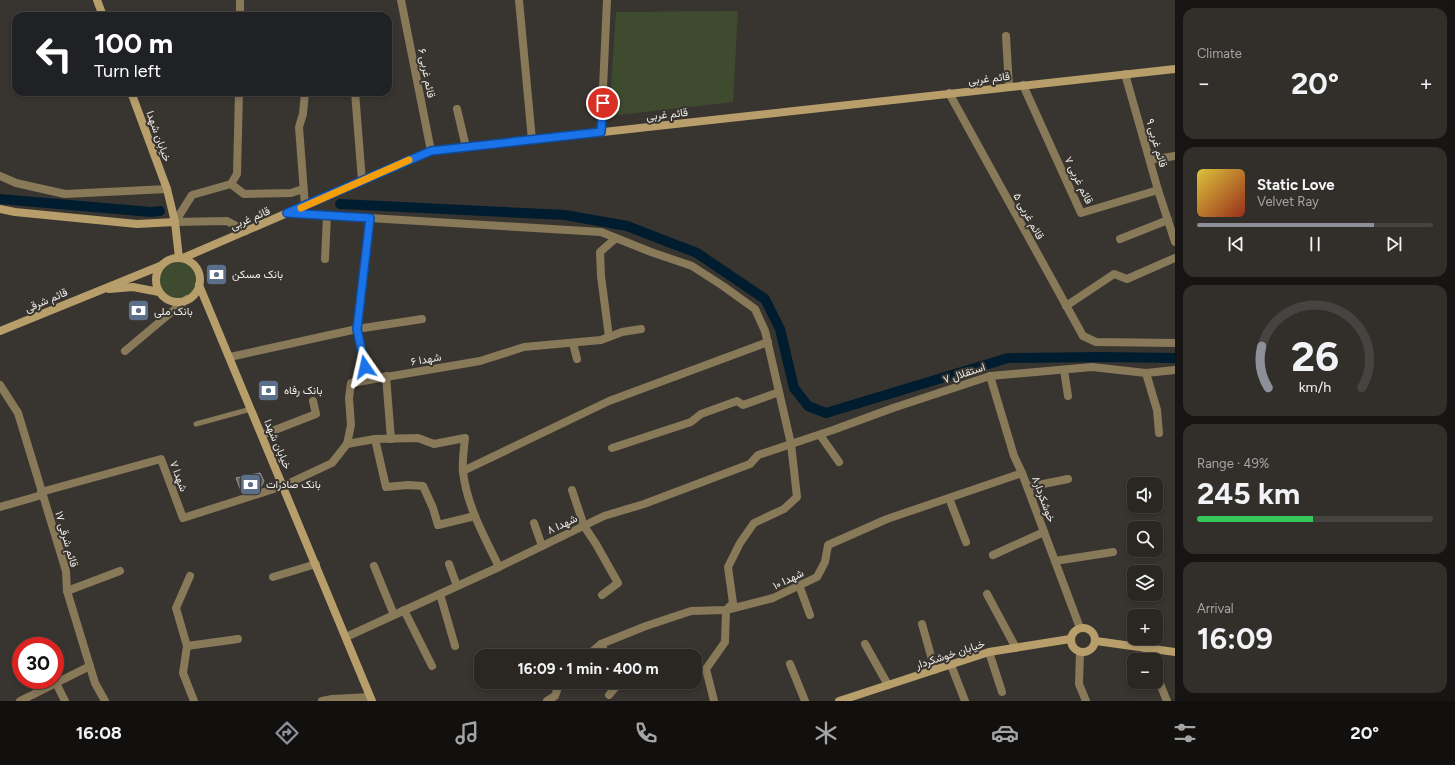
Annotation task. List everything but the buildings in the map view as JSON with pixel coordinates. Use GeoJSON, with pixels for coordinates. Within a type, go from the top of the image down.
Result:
{"type":"FeatureCollection","features":[{"type":"Feature","properties":{"kind":"main road"},"geometry":{"type":"LineString","coordinates":[[97,0],[102,12]]}},
{"type":"Feature","properties":{"kind":"main road","name":"قائم غربی"},"geometry":{"type":"LineString","coordinates":[[181,258],[431,151],[1175,69]]}},
{"type":"Feature","properties":{"kind":"main road","name":"خیابان شهدا"},"geometry":{"type":"LineString","coordinates":[[132,96],[167,189],[175,222],[181,258]]}},
{"type":"Feature","properties":{"kind":"main road"},"geometry":{"type":"LineString","coordinates":[[0,209],[15,212],[137,224],[175,222]]}},
{"type":"Feature","properties":{"kind":"main road"},"geometry":{"type":"LineString","coordinates":[[181,258],[195,265],[200,278],[199,285],[193,296],[187,300],[176,302],[170,301],[159,292],[156,286],[157,272],[160,266],[169,259],[181,258]]}},
{"type":"Feature","properties":{"kind":"main road","name":"قائم شرقی"},"geometry":{"type":"LineString","coordinates":[[0,331],[100,289],[160,266]]}},
{"type":"Feature","properties":{"kind":"main road","name":"خیابان شهدا"},"geometry":{"type":"LineString","coordinates":[[199,285],[371,699]]}},
{"type":"Feature","properties":{"kind":"main road"},"geometry":{"type":"LineString","coordinates":[[100,289],[134,287],[159,292]]}},
{"type":"Feature","properties":{"kind":"main road"},"geometry":{"type":"LineString","coordinates":[[1080,628],[1091,630],[1095,635],[1096,641],[1091,650],[1088,652],[1080,652],[1073,647],[1070,639],[1080,628]]}},
{"type":"Feature","properties":{"kind":"main road","name":"خیابان خوشکردار"},"geometry":{"type":"LineString","coordinates":[[839,701],[849,700],[888,685],[989,652],[1070,639]]}},
{"type":"Feature","properties":{"kind":"main road"},"geometry":{"type":"LineString","coordinates":[[1096,641],[1175,652]]}},
{"type":"Feature","properties":{"kind":"street"},"geometry":{"type":"LineString","coordinates":[[240,0],[240,12]]}},
{"type":"Feature","properties":{"kind":"street","name":"قائم غربی ۶"},"geometry":{"type":"LineString","coordinates":[[401,0],[431,151]]}},
{"type":"Feature","properties":{"kind":"street"},"geometry":{"type":"LineString","coordinates":[[519,0],[532,140]]}},
{"type":"Feature","properties":{"kind":"street"},"geometry":{"type":"LineString","coordinates":[[601,132],[607,0]]}},
{"type":"Feature","properties":{"kind":"street"},"geometry":{"type":"LineString","coordinates":[[1006,36],[1009,87]]}},
{"type":"Feature","properties":{"kind":"street","name":"قائم غربی ۹"},"geometry":{"type":"LineString","coordinates":[[1125,74],[1158,190],[1175,242]]}},
{"type":"Feature","properties":{"kind":"street","name":"قائم غربی ۷"},"geometry":{"type":"LineString","coordinates":[[1023,85],[1081,213],[1158,190]]}},
{"type":"Feature","properties":{"kind":"street","name":"قائم غربی ۵"},"geometry":{"type":"LineString","coordinates":[[949,93],[1083,336],[1096,342],[1175,343]]}},
{"type":"Feature","properties":{"kind":"street"},"geometry":{"type":"LineString","coordinates":[[175,222],[192,196],[230,184],[237,174],[239,96]]}},
{"type":"Feature","properties":{"kind":"street"},"geometry":{"type":"LineString","coordinates":[[305,96],[303,114],[299,127],[305,206]]}},
{"type":"Feature","properties":{"kind":"street"},"geometry":{"type":"LineString","coordinates":[[355,96],[362,181]]}},
{"type":"Feature","properties":{"kind":"street"},"geometry":{"type":"LineString","coordinates":[[457,109],[466,147]]}},
{"type":"Feature","properties":{"kind":"street"},"geometry":{"type":"LineString","coordinates":[[1150,160],[1175,156]]}},
{"type":"Feature","properties":{"kind":"street"},"geometry":{"type":"LineString","coordinates":[[0,176],[16,183],[65,194],[167,189]]}},
{"type":"Feature","properties":{"kind":"street"},"geometry":{"type":"LineString","coordinates":[[230,184],[244,194],[291,193],[304,189]]}},
{"type":"Feature","properties":{"kind":"street"},"geometry":{"type":"LineString","coordinates":[[287,213],[601,232],[692,266],[755,309],[765,331],[768,342],[791,444],[797,498],[784,508],[754,523],[740,543],[728,567],[733,603],[726,610],[725,642],[706,669],[714,701]]}},
{"type":"Feature","properties":{"kind":"street"},"geometry":{"type":"LineString","coordinates":[[325,259],[328,216]]}},
{"type":"Feature","properties":{"kind":"street"},"geometry":{"type":"LineString","coordinates":[[367,380],[357,329],[370,218]]}},
{"type":"Feature","properties":{"kind":"street"},"geometry":{"type":"LineString","coordinates":[[1120,238],[1168,220]]}},
{"type":"Feature","properties":{"kind":"street"},"geometry":{"type":"LineString","coordinates":[[175,222],[227,221],[246,231]]}},
{"type":"Feature","properties":{"kind":"street"},"geometry":{"type":"LineString","coordinates":[[609,337],[601,276],[600,252],[616,238]]}},
{"type":"Feature","properties":{"kind":"street"},"geometry":{"type":"LineString","coordinates":[[1066,306],[1114,274],[1127,278],[1175,258]]}},
{"type":"Feature","properties":{"kind":"street"},"geometry":{"type":"LineString","coordinates":[[125,351],[187,300]]}},
{"type":"Feature","properties":{"kind":"street"},"geometry":{"type":"LineString","coordinates":[[230,357],[357,329],[422,319]]}},
{"type":"Feature","properties":{"kind":"street","name":"شهدا ۶"},"geometry":{"type":"LineString","coordinates":[[283,486],[332,463],[346,444],[351,425],[349,398],[351,383],[480,360],[524,347],[602,340],[622,332],[641,329]]}},
{"type":"Feature","properties":{"kind":"street"},"geometry":{"type":"LineString","coordinates":[[463,471],[609,401],[768,342]]}},
{"type":"Feature","properties":{"kind":"street"},"geometry":{"type":"LineString","coordinates":[[573,343],[577,359]]}},
{"type":"Feature","properties":{"kind":"street","name":"استقلال ۷"},"geometry":{"type":"LineString","coordinates":[[791,444],[990,376],[1092,367],[1146,373],[1175,370]]}},
{"type":"Feature","properties":{"kind":"street"},"geometry":{"type":"LineString","coordinates":[[1064,370],[1068,396]]}},
{"type":"Feature","properties":{"kind":"street"},"geometry":{"type":"LineString","coordinates":[[1146,373],[1157,410],[1159,433]]}},
{"type":"Feature","properties":{"kind":"street"},"geometry":{"type":"LineString","coordinates":[[386,376],[391,438]]}},
{"type":"Feature","properties":{"kind":"street","name":"خوشکردار۸"},"geometry":{"type":"LineString","coordinates":[[990,376],[1014,456],[1028,487],[1080,628]]}},
{"type":"Feature","properties":{"kind":"street","name":"قائم شرقی ۱۷"},"geometry":{"type":"LineString","coordinates":[[0,385],[18,413],[66,571],[67,591],[95,682],[105,701]]}},
{"type":"Feature","properties":{"kind":"street"},"geometry":{"type":"LineString","coordinates":[[612,448],[691,422],[701,414],[736,401],[743,405],[779,392]]}},
{"type":"Feature","properties":{"kind":"street"},"geometry":{"type":"LineString","coordinates":[[262,435],[316,414],[313,401]]}},
{"type":"Feature","properties":{"kind":"street"},"geometry":{"type":"LineString","coordinates":[[820,435],[839,462]]}},
{"type":"Feature","properties":{"kind":"street"},"geometry":{"type":"LineString","coordinates":[[346,444],[391,438],[418,438],[434,444],[465,438],[463,471],[468,496],[474,516],[499,566]]}},
{"type":"Feature","properties":{"kind":"street"},"geometry":{"type":"LineString","coordinates":[[375,439],[386,487],[408,485],[423,486],[433,508],[438,525],[474,516]]}},
{"type":"Feature","properties":{"kind":"street","name":"شهدا ۸"},"geometry":{"type":"LineString","coordinates":[[346,637],[604,516],[644,504],[750,464],[758,455],[791,444]]}},
{"type":"Feature","properties":{"kind":"street","name":"شهدا ۷"},"geometry":{"type":"LineString","coordinates":[[42,493],[161,459],[183,518],[283,486]]}},
{"type":"Feature","properties":{"kind":"street","name":"شهدا ۱۰"},"geometry":{"type":"LineString","coordinates":[[596,649],[602,644],[646,626],[691,611],[726,610],[773,598],[817,577],[825,562],[828,545],[887,520],[1022,473]]}},
{"type":"Feature","properties":{"kind":"street"},"geometry":{"type":"LineString","coordinates":[[1028,487],[1068,479]]}},
{"type":"Feature","properties":{"kind":"street"},"geometry":{"type":"LineString","coordinates":[[572,490],[584,526],[618,583],[602,595]]}},
{"type":"Feature","properties":{"kind":"street"},"geometry":{"type":"LineString","coordinates":[[0,507],[42,493]]}},
{"type":"Feature","properties":{"kind":"street"},"geometry":{"type":"LineString","coordinates":[[950,498],[966,542]]}},
{"type":"Feature","properties":{"kind":"street"},"geometry":{"type":"LineString","coordinates":[[534,522],[542,546]]}},
{"type":"Feature","properties":{"kind":"street"},"geometry":{"type":"LineString","coordinates":[[993,555],[1044,532]]}},
{"type":"Feature","properties":{"kind":"street"},"geometry":{"type":"LineString","coordinates":[[1055,561],[1113,552]]}},
{"type":"Feature","properties":{"kind":"street"},"geometry":{"type":"LineString","coordinates":[[273,577],[316,564]]}},
{"type":"Feature","properties":{"kind":"street"},"geometry":{"type":"LineString","coordinates":[[449,564],[457,586]]}},
{"type":"Feature","properties":{"kind":"street"},"geometry":{"type":"LineString","coordinates":[[374,566],[394,615]]}},
{"type":"Feature","properties":{"kind":"street"},"geometry":{"type":"LineString","coordinates":[[67,591],[120,571]]}},
{"type":"Feature","properties":{"kind":"street"},"geometry":{"type":"LineString","coordinates":[[190,576],[176,608],[187,646],[184,673],[194,701]]}},
{"type":"Feature","properties":{"kind":"street"},"geometry":{"type":"LineString","coordinates":[[800,586],[810,615]]}},
{"type":"Feature","properties":{"kind":"street"},"geometry":{"type":"LineString","coordinates":[[440,594],[455,646]]}},
{"type":"Feature","properties":{"kind":"street"},"geometry":{"type":"LineString","coordinates":[[987,594],[1016,648]]}},
{"type":"Feature","properties":{"kind":"street"},"geometry":{"type":"LineString","coordinates":[[404,610],[432,666]]}},
{"type":"Feature","properties":{"kind":"street"},"geometry":{"type":"LineString","coordinates":[[922,624],[935,670]]}},
{"type":"Feature","properties":{"kind":"street"},"geometry":{"type":"LineString","coordinates":[[187,646],[238,639]]}},
{"type":"Feature","properties":{"kind":"street"},"geometry":{"type":"LineString","coordinates":[[602,644],[604,649]]}},
{"type":"Feature","properties":{"kind":"street"},"geometry":{"type":"LineString","coordinates":[[864,644],[888,685]]}},
{"type":"Feature","properties":{"kind":"street"},"geometry":{"type":"LineString","coordinates":[[1145,648],[1147,653]]}},
{"type":"Feature","properties":{"kind":"street"},"geometry":{"type":"LineString","coordinates":[[989,652],[1002,692]]}},
{"type":"Feature","properties":{"kind":"street"},"geometry":{"type":"LineString","coordinates":[[1080,652],[1079,684],[1086,701]]}},
{"type":"Feature","properties":{"kind":"street"},"geometry":{"type":"LineString","coordinates":[[790,664],[805,701]]}},
{"type":"Feature","properties":{"kind":"street"},"geometry":{"type":"LineString","coordinates":[[951,665],[965,701]]}},
{"type":"Feature","properties":{"kind":"street"},"geometry":{"type":"LineString","coordinates":[[64,679],[90,666]]}},
{"type":"Feature","properties":{"kind":"street"},"geometry":{"type":"LineString","coordinates":[[20,701],[44,689]]}},
{"type":"Feature","properties":{"kind":"street"},"geometry":{"type":"LineString","coordinates":[[59,689],[65,701]]}},
{"type":"Feature","properties":{"kind":"street"},"geometry":{"type":"LineString","coordinates":[[547,701],[556,699],[558,689]]}},
{"type":"Feature","properties":{"kind":"street"},"geometry":{"type":"LineString","coordinates":[[609,695],[614,689]]}},
{"type":"Feature","properties":{"kind":"street"},"geometry":{"type":"LineString","coordinates":[[1162,689],[1167,701]]}},
{"type":"Feature","properties":{"kind":"street"},"geometry":{"type":"LineString","coordinates":[[322,701],[332,699],[371,699]]}},
{"type":"Feature","properties":{"kind":"lane"},"geometry":{"type":"LineString","coordinates":[[196,424],[251,409]]}},
{"type":"Feature","properties":{"kind":"green space"},"geometry":{"type":"Polygon","coordinates":[[[738,11],[733,102],[609,116],[616,12],[738,11]]]}},
{"type":"Feature","properties":{"kind":"green space"},"geometry":{"type":"Polygon","coordinates":[[[173,261],[181,261],[188,264],[193,269],[196,280],[193,291],[188,296],[181,299],[173,299],[166,296],[161,291],[158,284],[158,276],[161,269],[166,264],[173,261]]]}},
{"type":"Feature","properties":{"kind":"waterway"},"geometry":{"type":"LineString","coordinates":[[0,199],[151,212],[160,211]]}},
{"type":"Feature","properties":{"kind":"waterway"},"geometry":{"type":"LineString","coordinates":[[340,204],[565,215],[627,226],[676,245]]}},
{"type":"Feature","properties":{"kind":"waterway"},"geometry":{"type":"LineString","coordinates":[[679,246],[697,253],[765,299],[780,329],[794,388],[808,406],[826,413],[1008,358],[1175,358]]}},
{"type":"Feature","properties":{"kind":"slow traffic"},"geometry":{"type":"LineString","coordinates":[[301,208],[409,160]]}},
{"type":"Feature","properties":{"kind":"place","name":"بانک مسکن"},"geometry":{"type":"Point","coordinates":[217,274]}},
{"type":"Feature","properties":{"kind":"place","name":"بانک ملی"},"geometry":{"type":"Point","coordinates":[138,311]}},
{"type":"Feature","properties":{"kind":"place","name":"بانک رفاه"},"geometry":{"type":"Point","coordinates":[269,390]}},
{"type":"Feature","properties":{"kind":"place","name":"بانک صادرات"},"geometry":{"type":"Point","coordinates":[250,484]}},
{"type":"Feature","properties":{"kind":"route"},"geometry":{"type":"LineString","coordinates":[[365,367],[357,329],[370,218],[287,213],[431,151],[601,132],[603,103]]}}]}
